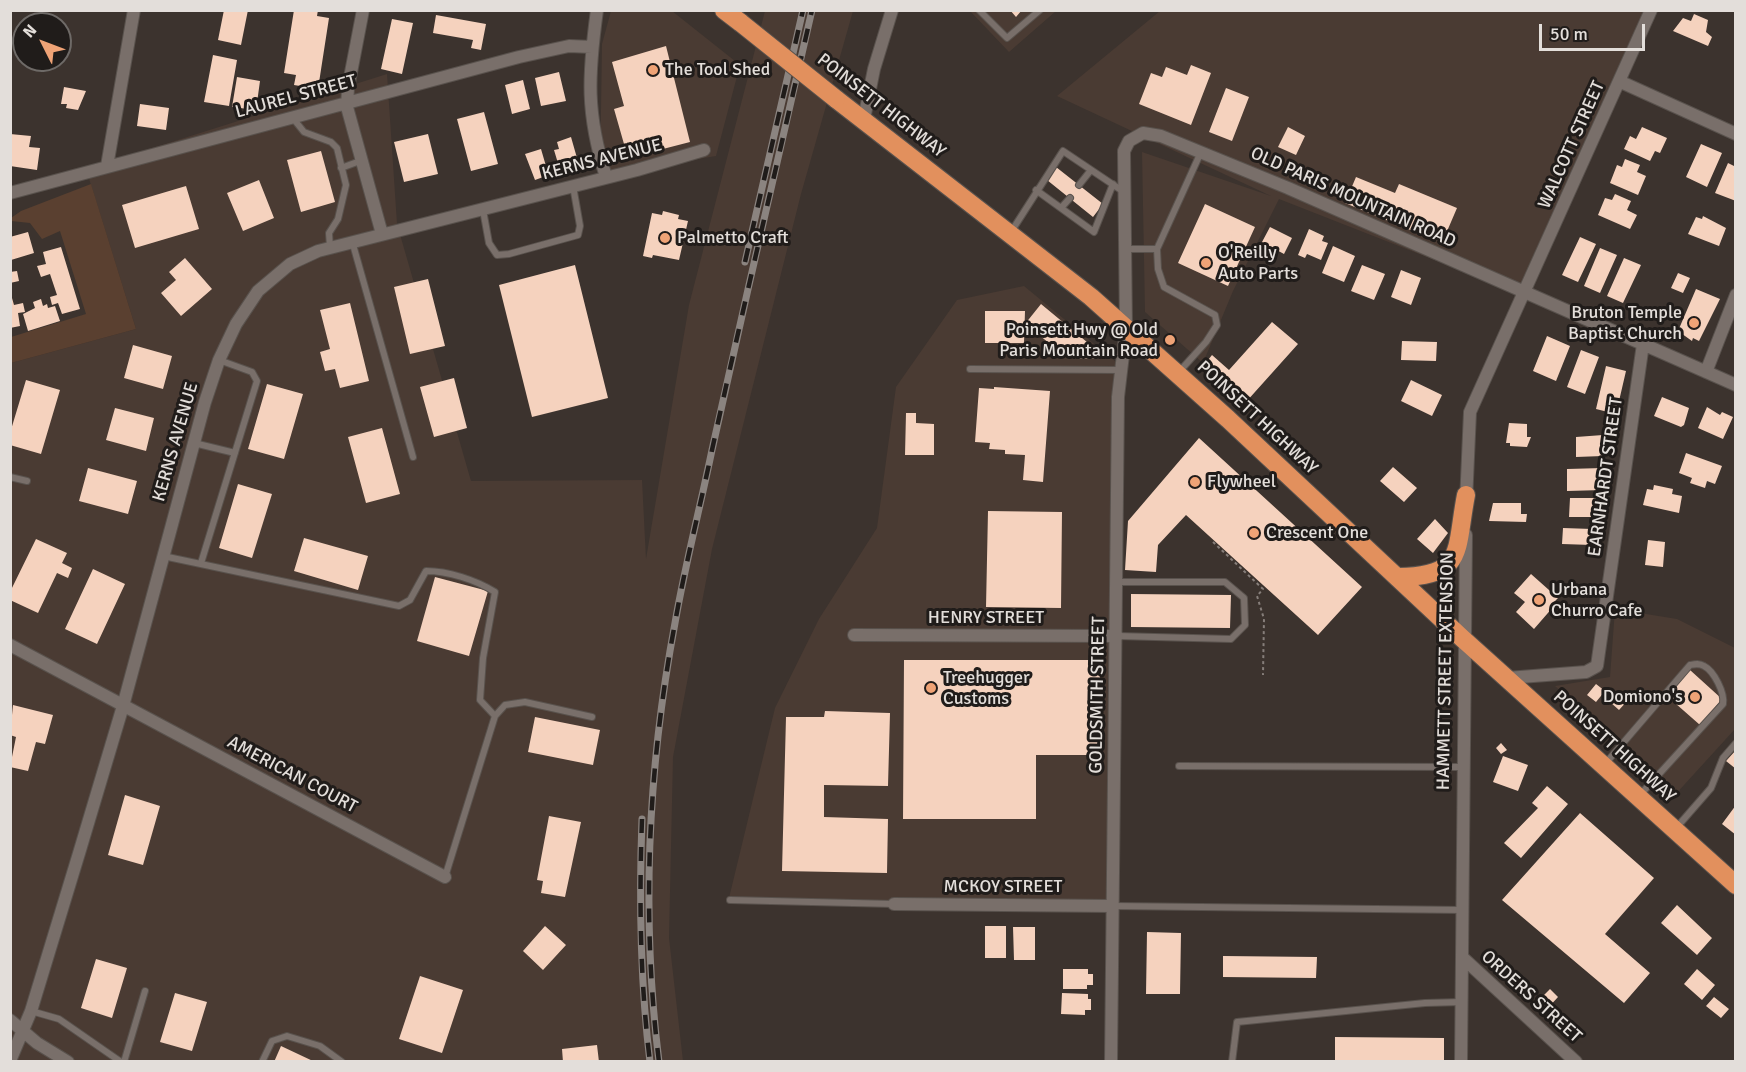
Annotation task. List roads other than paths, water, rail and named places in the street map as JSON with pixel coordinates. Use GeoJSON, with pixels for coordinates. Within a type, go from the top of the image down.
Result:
{"type":"FeatureCollection","features":[{"type":"Feature","properties":{"kind":"highway","name":"POINSETT HIGHWAY"},"geometry":{"type":"LineString","coordinates":[[724,10],[1010,232],[1126,329],[1178,374],[1463,639],[1734,882]]}},
{"type":"Feature","properties":{"kind":"highway"},"geometry":{"type":"LineString","coordinates":[[1398,577],[1423,577],[1447,568],[1454,555],[1466,495]]}},
{"type":"Feature","properties":{"kind":"street"},"geometry":{"type":"LineString","coordinates":[[107,166],[134,10]]}},
{"type":"Feature","properties":{"kind":"street"},"geometry":{"type":"LineString","coordinates":[[363,10],[347,103],[360,161],[382,234]]}},
{"type":"Feature","properties":{"kind":"street"},"geometry":{"type":"LineString","coordinates":[[597,10],[588,79],[595,143],[606,177]]}},
{"type":"Feature","properties":{"kind":"street"},"geometry":{"type":"LineString","coordinates":[[864,119],[874,69],[892,10]]}},
{"type":"Feature","properties":{"kind":"street","name":"WALCOTT STREET"},"geometry":{"type":"LineString","coordinates":[[1524,293],[1621,82],[1651,10]]}},
{"type":"Feature","properties":{"kind":"street","name":"LAUREL STREET"},"geometry":{"type":"LineString","coordinates":[[10,193],[519,57],[569,46],[592,47]]}},
{"type":"Feature","properties":{"kind":"street"},"geometry":{"type":"LineString","coordinates":[[1621,82],[1736,134]]}},
{"type":"Feature","properties":{"kind":"street","name":"OLD PARIS MOUNTAIN ROAD"},"geometry":{"type":"LineString","coordinates":[[1126,329],[1124,151],[1136,135],[1150,132],[1360,219],[1736,385]]}},
{"type":"Feature","properties":{"kind":"street","name":"KERNS AVENUE"},"geometry":{"type":"LineString","coordinates":[[10,1061],[30,1011],[123,706],[194,443],[219,360],[236,324],[258,291],[290,264],[330,247],[690,156],[704,150]]}},
{"type":"Feature","properties":{"kind":"street","name":"HAMMETT STREET EXTENSION"},"geometry":{"type":"LineString","coordinates":[[1461,1062],[1463,639],[1470,412],[1524,293]]}},
{"type":"Feature","properties":{"kind":"street"},"geometry":{"type":"LineString","coordinates":[[1706,372],[1736,295]]}},
{"type":"Feature","properties":{"kind":"street","name":"GOLDSMITH STREET"},"geometry":{"type":"LineString","coordinates":[[1111,1062],[1118,397],[1126,329]]}},
{"type":"Feature","properties":{"kind":"street","name":"EARNHARDT STREET"},"geometry":{"type":"LineString","coordinates":[[1506,678],[1586,672],[1597,666],[1643,344]]}},
{"type":"Feature","properties":{"kind":"street","name":"HENRY STREET"},"geometry":{"type":"LineString","coordinates":[[854,635],[1117,636]]}},
{"type":"Feature","properties":{"kind":"street","name":"AMERICAN COURT"},"geometry":{"type":"LineString","coordinates":[[10,645],[445,876]]}},
{"type":"Feature","properties":{"kind":"street","name":"MCKOY STREET"},"geometry":{"type":"LineString","coordinates":[[894,904],[1112,906]]}},
{"type":"Feature","properties":{"kind":"street","name":"ORDERS STREET"},"geometry":{"type":"LineString","coordinates":[[1463,958],[1576,1062]]}},
{"type":"Feature","properties":{"kind":"street"},"geometry":{"type":"LineString","coordinates":[[10,1020],[68,1062]]}},
{"type":"Feature","properties":{"kind":"lane"},"geometry":{"type":"LineString","coordinates":[[979,10],[1007,39],[1040,10]]}},
{"type":"Feature","properties":{"kind":"lane"},"geometry":{"type":"LineString","coordinates":[[292,117],[304,132],[331,142],[337,148],[346,185],[338,219],[329,233],[330,247]]}},
{"type":"Feature","properties":{"kind":"lane"},"geometry":{"type":"LineString","coordinates":[[1010,232],[1063,151],[1124,192]]}},
{"type":"Feature","properties":{"kind":"lane"},"geometry":{"type":"LineString","coordinates":[[1178,374],[1206,342],[1217,325],[1215,315],[1164,287],[1158,269],[1157,249],[1201,152]]}},
{"type":"Feature","properties":{"kind":"lane"},"geometry":{"type":"LineString","coordinates":[[341,168],[360,161]]}},
{"type":"Feature","properties":{"kind":"lane"},"geometry":{"type":"LineString","coordinates":[[1079,185],[1091,170]]}},
{"type":"Feature","properties":{"kind":"lane"},"geometry":{"type":"LineString","coordinates":[[1036,190],[1094,231],[1113,184]]}},
{"type":"Feature","properties":{"kind":"lane"},"geometry":{"type":"LineString","coordinates":[[483,208],[489,243],[497,255],[509,254],[578,235],[580,226],[573,186]]}},
{"type":"Feature","properties":{"kind":"lane"},"geometry":{"type":"LineString","coordinates":[[1062,208],[1070,198]]}},
{"type":"Feature","properties":{"kind":"lane"},"geometry":{"type":"LineString","coordinates":[[352,241],[414,457]]}},
{"type":"Feature","properties":{"kind":"lane"},"geometry":{"type":"LineString","coordinates":[[1125,249],[1157,249]]}},
{"type":"Feature","properties":{"kind":"lane"},"geometry":{"type":"LineString","coordinates":[[201,563],[257,381],[252,372],[219,360]]}},
{"type":"Feature","properties":{"kind":"lane"},"geometry":{"type":"LineString","coordinates":[[970,369],[1121,370]]}},
{"type":"Feature","properties":{"kind":"lane"},"geometry":{"type":"LineString","coordinates":[[194,443],[235,453]]}},
{"type":"Feature","properties":{"kind":"lane"},"geometry":{"type":"LineString","coordinates":[[10,477],[27,482]]}},
{"type":"Feature","properties":{"kind":"lane"},"geometry":{"type":"LineString","coordinates":[[163,555],[399,606],[410,600],[426,571],[437,571],[486,586],[495,592],[483,658],[480,700],[495,716]]}},
{"type":"Feature","properties":{"kind":"lane"},"geometry":{"type":"LineString","coordinates":[[1117,582],[1225,582],[1244,598],[1245,625],[1231,639],[1117,636]]}},
{"type":"Feature","properties":{"kind":"lane"},"geometry":{"type":"LineString","coordinates":[[1604,765],[1690,664],[1701,664],[1709,669],[1724,698],[1724,704],[1638,797]]}},
{"type":"Feature","properties":{"kind":"lane"},"geometry":{"type":"LineString","coordinates":[[445,876],[495,716],[505,705],[525,702],[592,717]]}},
{"type":"Feature","properties":{"kind":"lane"},"geometry":{"type":"LineString","coordinates":[[1674,830],[1711,788],[1723,758],[1736,743]]}},
{"type":"Feature","properties":{"kind":"lane"},"geometry":{"type":"LineString","coordinates":[[1179,766],[1463,767]]}},
{"type":"Feature","properties":{"kind":"lane"},"geometry":{"type":"LineString","coordinates":[[730,900],[894,904]]}},
{"type":"Feature","properties":{"kind":"lane"},"geometry":{"type":"LineString","coordinates":[[1112,906],[1463,910]]}},
{"type":"Feature","properties":{"kind":"lane"},"geometry":{"type":"LineString","coordinates":[[30,1011],[59,1019],[122,1062],[145,991]]}},
{"type":"Feature","properties":{"kind":"lane"},"geometry":{"type":"LineString","coordinates":[[1232,1062],[1237,1022],[1425,1003],[1462,1002]]}},
{"type":"Feature","properties":{"kind":"lane"},"geometry":{"type":"LineString","coordinates":[[262,1062],[272,1041],[287,1036],[320,1046],[342,1062]]}},
{"type":"Feature","properties":{"kind":"railway"},"geometry":{"type":"LineString","coordinates":[[745,262],[803,10]]}},
{"type":"Feature","properties":{"kind":"railway"},"geometry":{"type":"LineString","coordinates":[[659,1062],[653,1007],[649,897],[653,787],[666,677],[688,558],[812,10]]}},
{"type":"Feature","properties":{"kind":"railway"},"geometry":{"type":"LineString","coordinates":[[642,819],[641,940],[650,1062]]}},
{"type":"Feature","properties":{"kind":"place","name":"The Tool Shed"},"geometry":{"type":"Point","coordinates":[653,70]}},
{"type":"Feature","properties":{"kind":"place","name":"Palmetto Craft"},"geometry":{"type":"Point","coordinates":[665,238]}},
{"type":"Feature","properties":{"kind":"place","name":"O'Reilly Auto Parts"},"geometry":{"type":"Point","coordinates":[1206,263]}},
{"type":"Feature","properties":{"kind":"place","name":"Bruton Temple Baptist Church"},"geometry":{"type":"Point","coordinates":[1694,323]}},
{"type":"Feature","properties":{"kind":"place","name":"Poinsett Hwy @ Old Paris Mountain Road"},"geometry":{"type":"Point","coordinates":[1170,340]}},
{"type":"Feature","properties":{"kind":"place","name":"Flywheel"},"geometry":{"type":"Point","coordinates":[1195,482]}},
{"type":"Feature","properties":{"kind":"place","name":"Crescent One"},"geometry":{"type":"Point","coordinates":[1254,533]}},
{"type":"Feature","properties":{"kind":"place","name":"Urbana Churro Cafe"},"geometry":{"type":"Point","coordinates":[1539,600]}},
{"type":"Feature","properties":{"kind":"place","name":"Treehugger Customs"},"geometry":{"type":"Point","coordinates":[931,688]}},
{"type":"Feature","properties":{"kind":"place","name":"Domiono's"},"geometry":{"type":"Point","coordinates":[1695,697]}}]}
